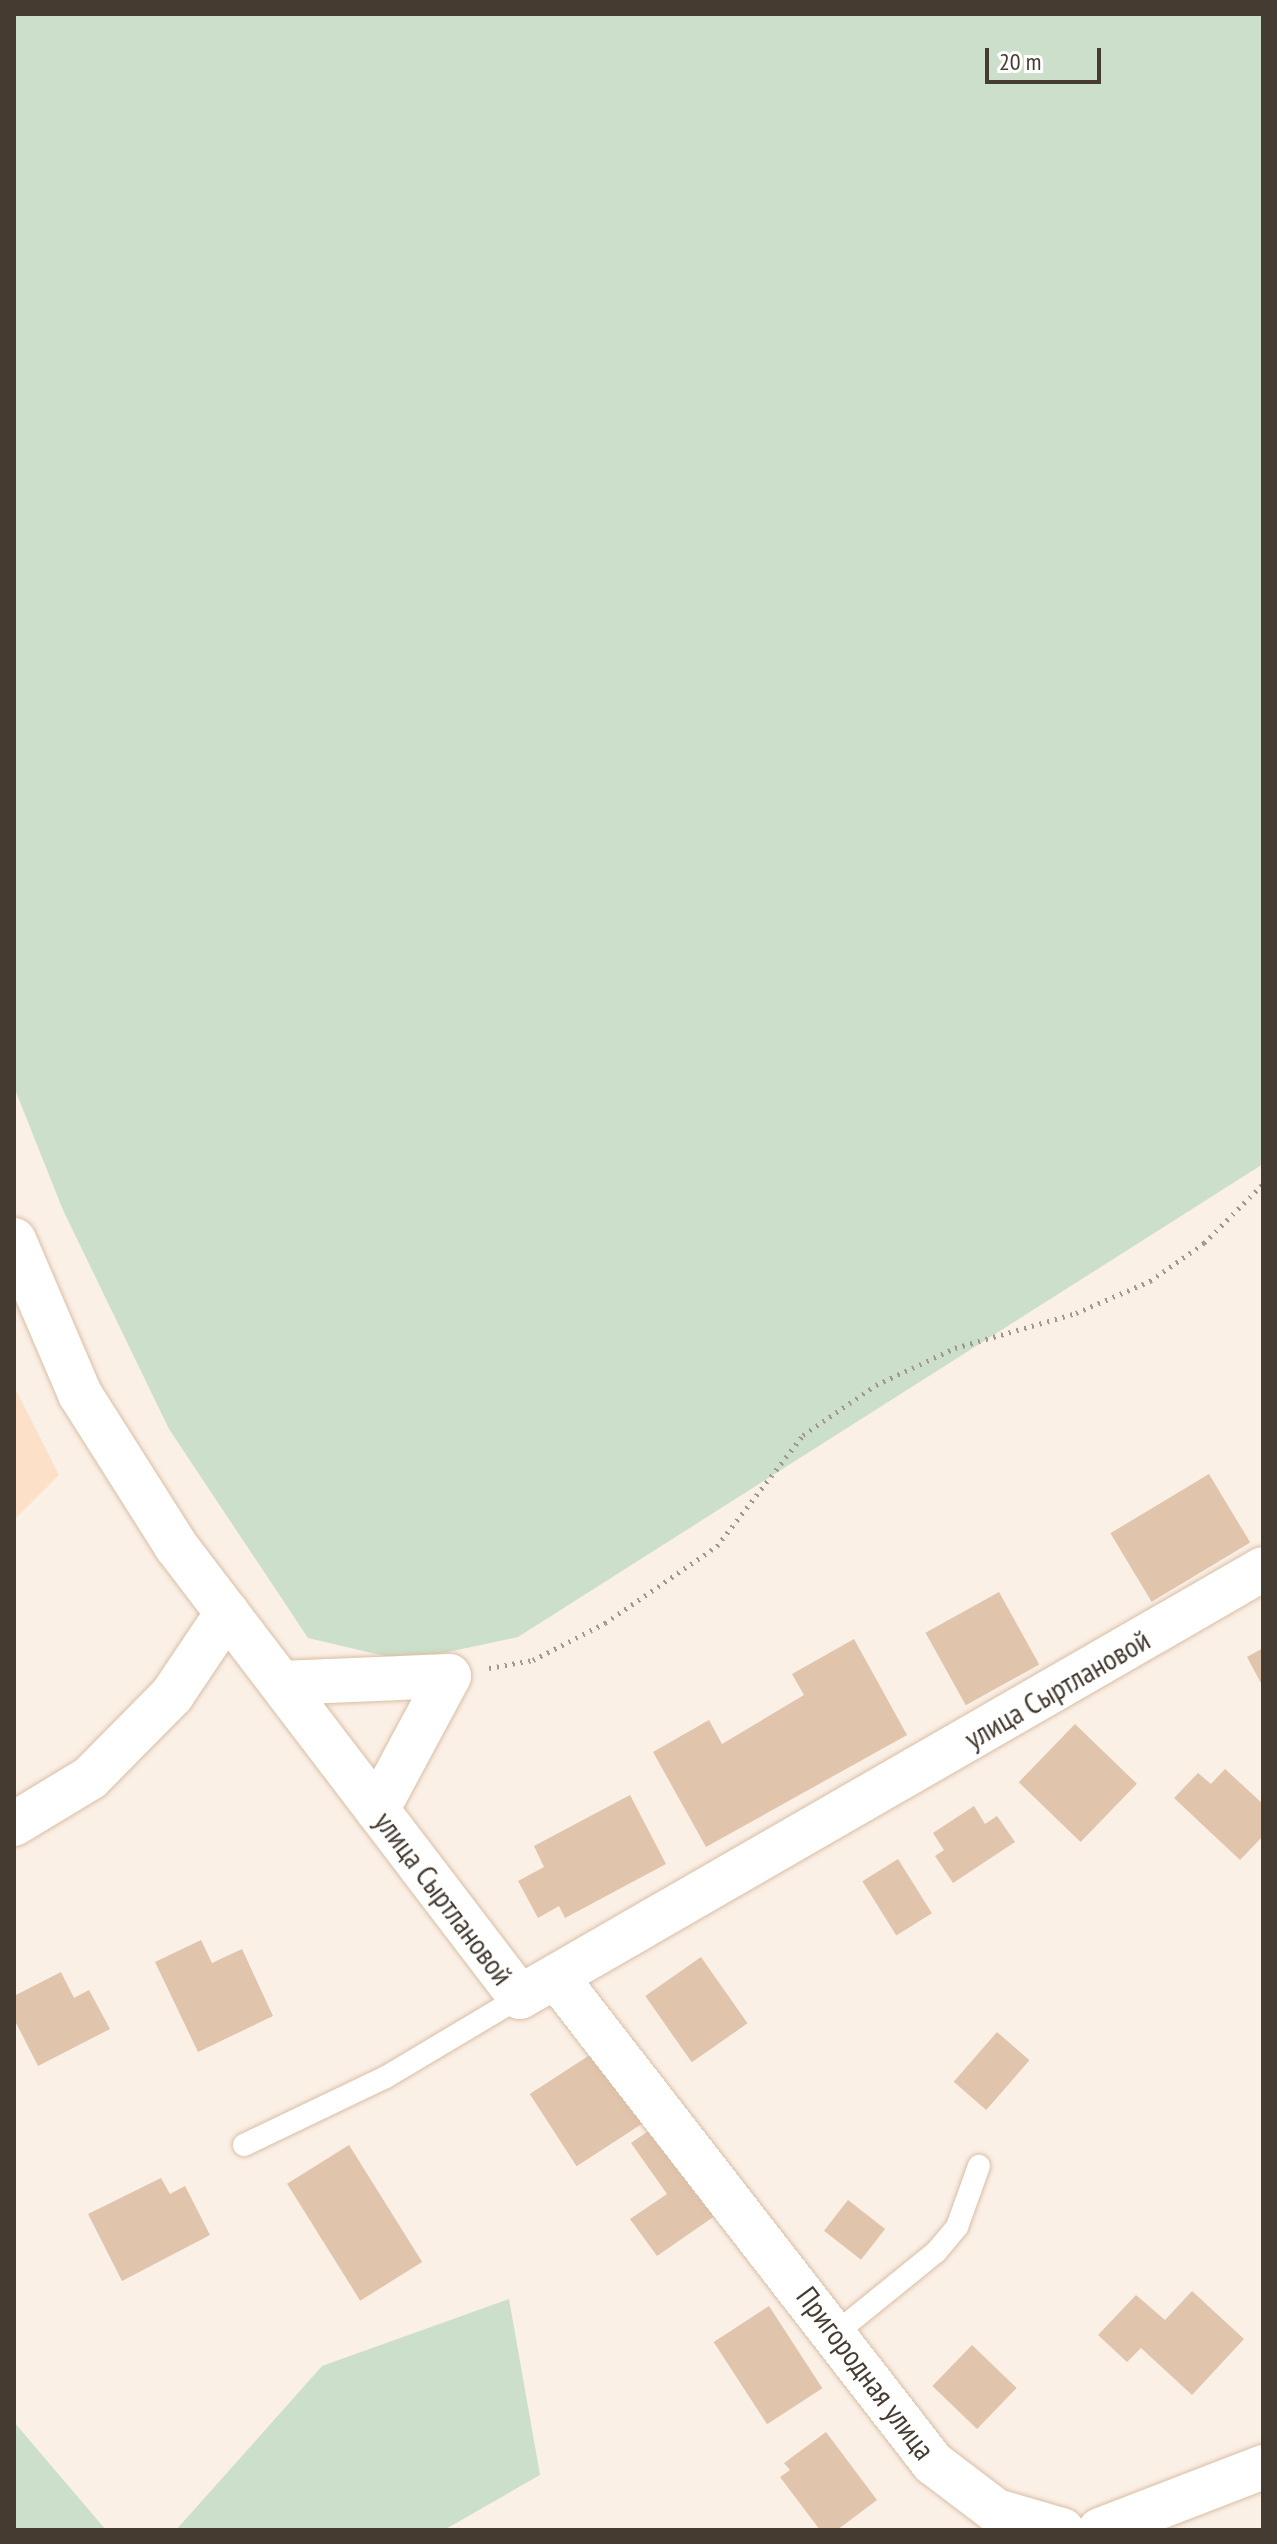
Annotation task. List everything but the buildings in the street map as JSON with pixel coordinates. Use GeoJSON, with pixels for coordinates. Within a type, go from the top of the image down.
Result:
{"type":"FeatureCollection","features":[{"type":"Feature","properties":{"kind":"street","name":"улица Сыртлановой"},"geometry":{"type":"LineString","coordinates":[[14,1240],[80,1394],[176,1546],[377,1810],[539,1988],[1263,1569]]}},
{"type":"Feature","properties":{"kind":"street"},"geometry":{"type":"LineString","coordinates":[[14,1824],[100,1767],[172,1695],[227,1613]]}},
{"type":"Feature","properties":{"kind":"street"},"geometry":{"type":"LineString","coordinates":[[281,1683],[449,1676]]}},
{"type":"Feature","properties":{"kind":"street"},"geometry":{"type":"LineString","coordinates":[[377,1810],[449,1676]]}},
{"type":"Feature","properties":{"kind":"street","name":"Пригородная улица"},"geometry":{"type":"LineString","coordinates":[[539,1988],[738,2205],[933,2463],[996,2511],[1062,2530]]}},
{"type":"Feature","properties":{"kind":"street"},"geometry":{"type":"LineString","coordinates":[[1107,2529],[1263,2467]]}},
{"type":"Feature","properties":{"kind":"lane"},"geometry":{"type":"LineString","coordinates":[[244,2145],[386,2077],[539,1988]]}},
{"type":"Feature","properties":{"kind":"lane"},"geometry":{"type":"LineString","coordinates":[[836,2333],[936,2252],[957,2227],[979,2166]]}},
{"type":"Feature","properties":{"kind":"path"},"geometry":{"type":"LineString","coordinates":[[449,1676],[533,1660],[605,1623],[717,1546],[803,1435],[876,1385],[955,1348],[1076,1313],[1150,1281],[1204,1243],[1263,1184]]}},
{"type":"Feature","properties":{"kind":"shaded area"},"geometry":{"type":"Polygon","coordinates":[[[14,1386],[59,1475],[14,1520],[14,1386]]]}},
{"type":"Feature","properties":{"kind":"green space"},"geometry":{"type":"Polygon","coordinates":[[[14,14],[1263,14],[1263,1164],[518,1637],[406,1661],[308,1638],[169,1429],[63,1210],[14,1087],[14,14]]]}},
{"type":"Feature","properties":{"kind":"green space"},"geometry":{"type":"Polygon","coordinates":[[[509,2299],[540,2475],[444,2530],[176,2530],[322,2366],[509,2299]]]}},
{"type":"Feature","properties":{"kind":"green space"},"geometry":{"type":"Polygon","coordinates":[[[14,2422],[106,2530],[14,2530],[14,2422]]]}}]}
